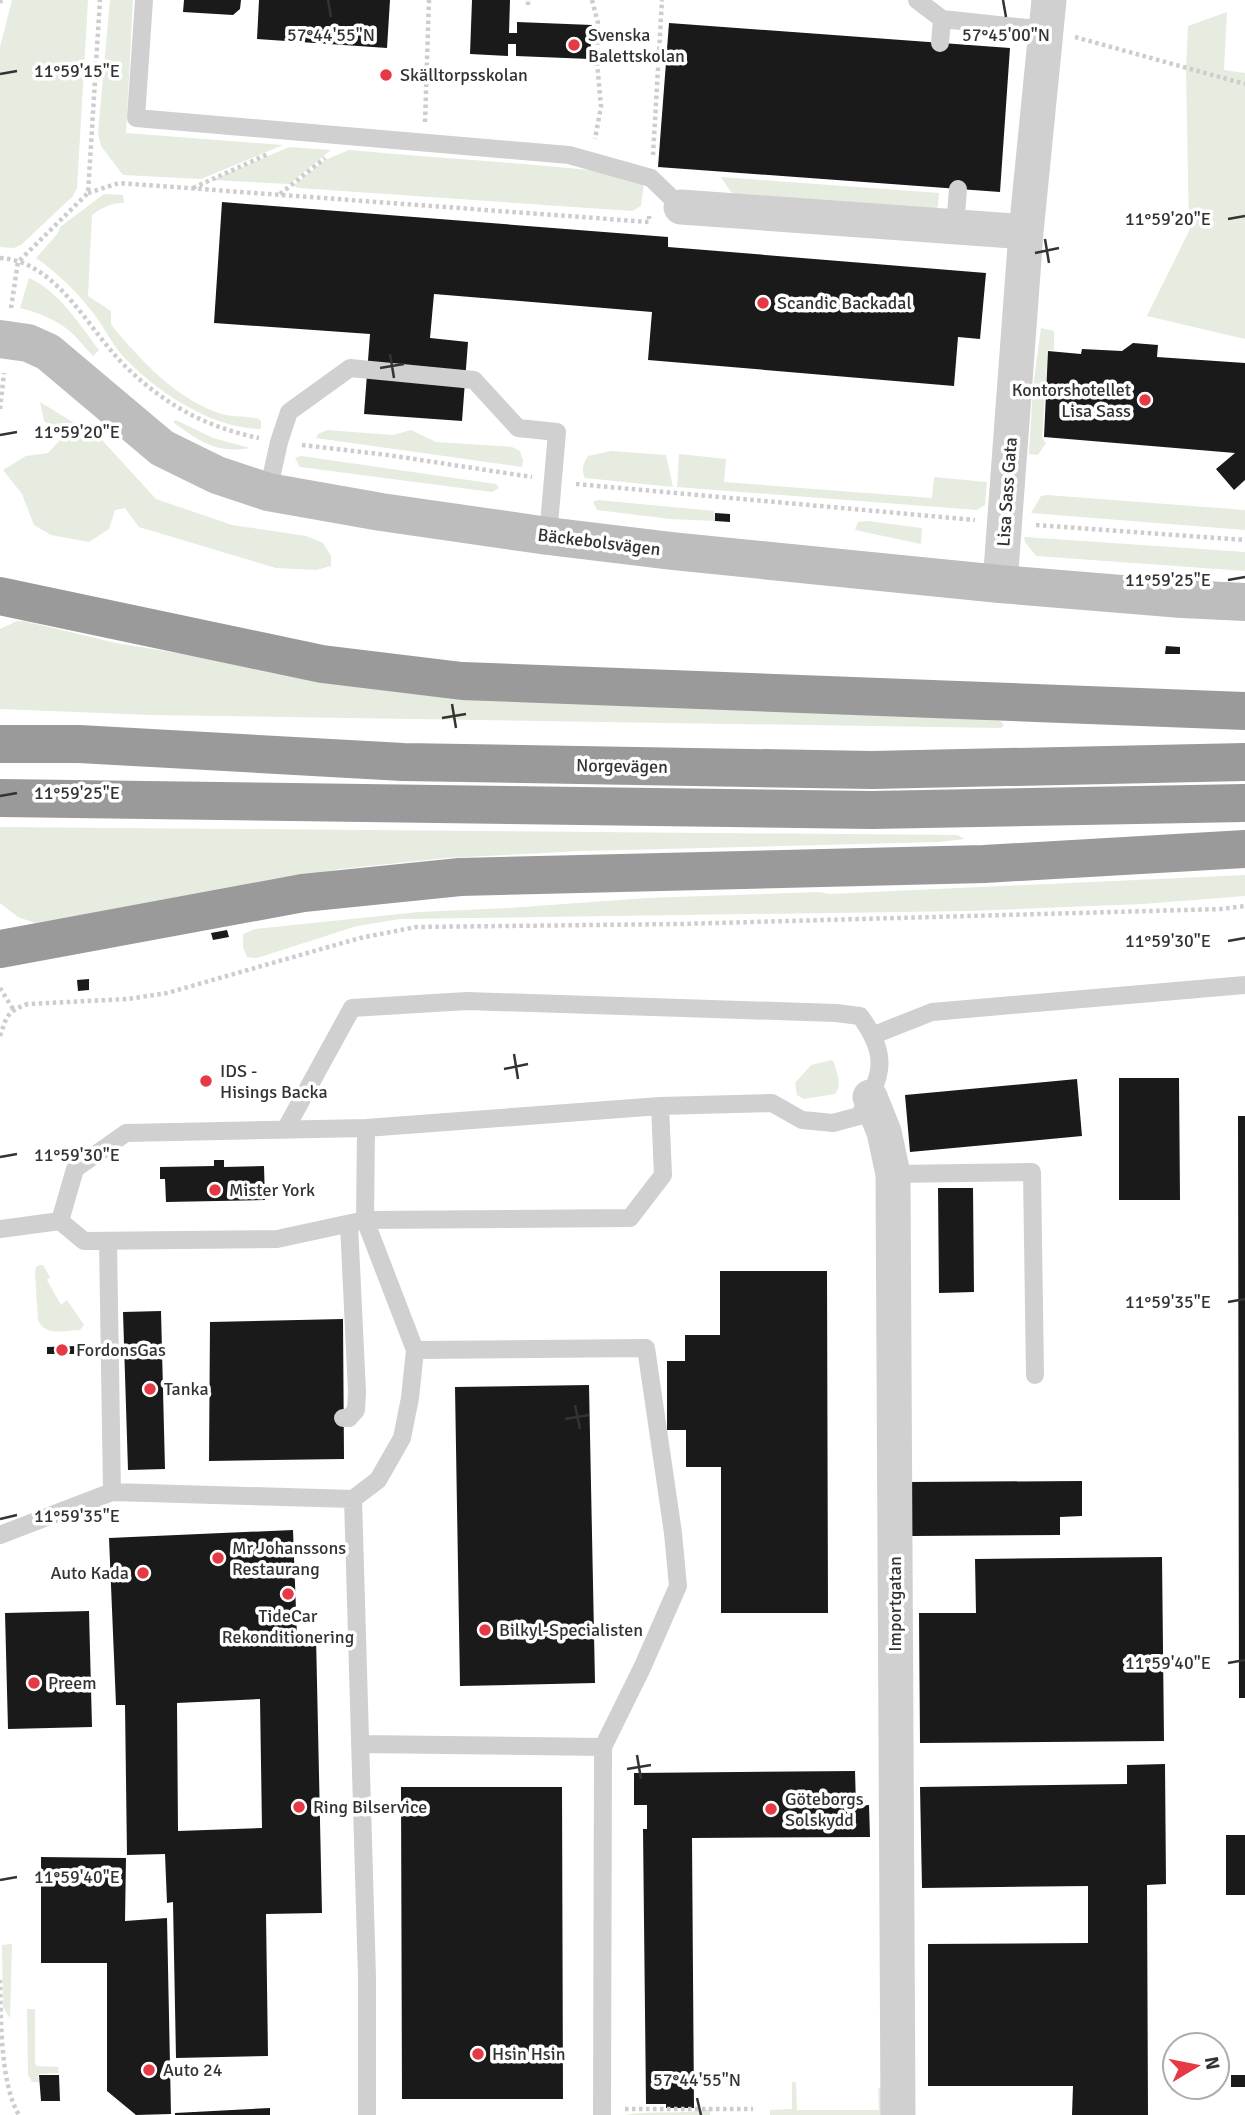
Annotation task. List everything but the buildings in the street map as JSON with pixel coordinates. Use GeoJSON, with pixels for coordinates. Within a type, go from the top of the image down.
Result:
{"type":"FeatureCollection","features":[{"type":"Feature","properties":{"kind":"highway"},"geometry":{"type":"LineString","coordinates":[[0,596],[322,664],[462,681],[1245,711]]}},
{"type":"Feature","properties":{"kind":"highway","name":"Norgevägen"},"geometry":{"type":"LineString","coordinates":[[0,744],[79,744],[403,762],[872,770],[1245,762]]}},
{"type":"Feature","properties":{"kind":"highway"},"geometry":{"type":"LineString","coordinates":[[0,798],[872,810],[1245,803]]}},
{"type":"Feature","properties":{"kind":"highway"},"geometry":{"type":"LineString","coordinates":[[0,949],[303,892],[460,877],[984,864],[1245,849]]}},
{"type":"Feature","properties":{"kind":"street","name":"Lisa Sass Gata"},"geometry":{"type":"LineString","coordinates":[[1000,584],[1026,232],[1055,22]]}},
{"type":"Feature","properties":{"kind":"street"},"geometry":{"type":"LineString","coordinates":[[681,207],[1026,232]]}},
{"type":"Feature","properties":{"kind":"street","name":"Bäckebolsvägen"},"geometry":{"type":"LineString","coordinates":[[3,339],[28,344],[48,352],[162,448],[217,475],[268,492],[548,537],[1000,584],[1245,602]]}},
{"type":"Feature","properties":{"kind":"street","name":"Importgatan"},"geometry":{"type":"LineString","coordinates":[[870,1097],[884,1132],[893,1174],[898,2115]]}},
{"type":"Feature","properties":{"kind":"lane"},"geometry":{"type":"LineString","coordinates":[[144,0],[136,118],[569,155],[651,178],[681,207]]}},
{"type":"Feature","properties":{"kind":"lane"},"geometry":{"type":"LineString","coordinates":[[917,0],[942,19],[1055,22]]}},
{"type":"Feature","properties":{"kind":"lane"},"geometry":{"type":"LineString","coordinates":[[940,43],[942,19]]}},
{"type":"Feature","properties":{"kind":"lane"},"geometry":{"type":"LineString","coordinates":[[955,227],[958,189]]}},
{"type":"Feature","properties":{"kind":"lane"},"geometry":{"type":"LineString","coordinates":[[268,492],[289,412],[350,368],[474,380],[518,428],[557,432],[548,537]]}},
{"type":"Feature","properties":{"kind":"lane"},"geometry":{"type":"LineString","coordinates":[[874,1035],[932,1012],[1245,985]]}},
{"type":"Feature","properties":{"kind":"lane"},"geometry":{"type":"LineString","coordinates":[[60,1221],[75,1168],[126,1133],[285,1130],[366,1128],[660,1106],[772,1103],[802,1120],[833,1123],[859,1116],[877,1084],[880,1063],[874,1035],[860,1016],[836,1013],[467,1001],[352,1007],[285,1130]]}},
{"type":"Feature","properties":{"kind":"lane"},"geometry":{"type":"LineString","coordinates":[[0,1229],[60,1221],[85,1241],[277,1239],[357,1222],[630,1218],[663,1175],[660,1106]]}},
{"type":"Feature","properties":{"kind":"lane"},"geometry":{"type":"LineString","coordinates":[[343,1418],[349,1418],[356,1410],[357,1222],[366,1128]]}},
{"type":"Feature","properties":{"kind":"lane"},"geometry":{"type":"LineString","coordinates":[[893,1174],[1032,1172],[1035,1375]]}},
{"type":"Feature","properties":{"kind":"lane"},"geometry":{"type":"LineString","coordinates":[[0,1535],[112,1492],[353,1499],[378,1480],[402,1438],[415,1350],[357,1222]]}},
{"type":"Feature","properties":{"kind":"lane"},"geometry":{"type":"LineString","coordinates":[[108,1241],[112,1492]]}},
{"type":"Feature","properties":{"kind":"lane"},"geometry":{"type":"LineString","coordinates":[[415,1350],[646,1348],[673,1533],[678,1586],[642,1668],[603,1746],[610,2112]]}},
{"type":"Feature","properties":{"kind":"lane"},"geometry":{"type":"LineString","coordinates":[[353,1499],[367,1977],[367,2115]]}},
{"type":"Feature","properties":{"kind":"lane"},"geometry":{"type":"LineString","coordinates":[[360,1744],[603,1746]]}},
{"type":"Feature","properties":{"kind":"path"},"geometry":{"type":"LineString","coordinates":[[88,192],[100,0]]}},
{"type":"Feature","properties":{"kind":"path"},"geometry":{"type":"LineString","coordinates":[[425,142],[429,0]]}},
{"type":"Feature","properties":{"kind":"path"},"geometry":{"type":"LineString","coordinates":[[590,160],[601,107],[597,62],[598,23],[592,0]]}},
{"type":"Feature","properties":{"kind":"path"},"geometry":{"type":"LineString","coordinates":[[0,409],[3,339],[18,262],[88,192],[119,183],[649,222],[662,0]]}},
{"type":"Feature","properties":{"kind":"path"},"geometry":{"type":"LineString","coordinates":[[1055,22],[1245,84]]}},
{"type":"Feature","properties":{"kind":"path"},"geometry":{"type":"LineString","coordinates":[[279,195],[328,156],[368,137]]}},
{"type":"Feature","properties":{"kind":"path"},"geometry":{"type":"LineString","coordinates":[[192,188],[268,153]]}},
{"type":"Feature","properties":{"kind":"path"},"geometry":{"type":"LineString","coordinates":[[0,258],[30,266],[66,295],[126,368],[180,411],[227,431],[279,442],[388,454],[554,481],[1005,523],[1245,540]]}},
{"type":"Feature","properties":{"kind":"path"},"geometry":{"type":"LineString","coordinates":[[0,1034],[5,1019],[13,1009],[28,1004],[128,999],[167,993],[360,938],[416,927],[680,924],[1221,909],[1245,906]]}},
{"type":"Feature","properties":{"kind":"path"},"geometry":{"type":"LineString","coordinates":[[0,988],[13,1009]]}},
{"type":"Feature","properties":{"kind":"path"},"geometry":{"type":"LineString","coordinates":[[0,1980],[3,2071],[19,2115]]}},
{"type":"Feature","properties":{"kind":"path"},"geometry":{"type":"LineString","coordinates":[[715,2108],[715,2115]]}},
{"type":"Feature","properties":{"kind":"path"},"geometry":{"type":"LineString","coordinates":[[610,2112],[753,2109]]}},
{"type":"Feature","properties":{"kind":"shaded area"},"geometry":{"type":"Polygon","coordinates":[[[12,0],[88,0],[77,188],[73,196],[21,245],[14,248],[0,247],[0,47],[12,0]]]}},
{"type":"Feature","properties":{"kind":"shaded area"},"geometry":{"type":"Polygon","coordinates":[[[110,0],[133,0],[126,133],[283,145],[201,179],[123,175],[101,146],[98,133],[110,0]]]}},
{"type":"Feature","properties":{"kind":"shaded area"},"geometry":{"type":"Polygon","coordinates":[[[1227,12],[1224,70],[1245,73],[1245,339],[1147,316],[1189,231],[1186,70],[1188,26],[1227,12]]]}},
{"type":"Feature","properties":{"kind":"shaded area"},"geometry":{"type":"Polygon","coordinates":[[[289,147],[331,150],[289,184],[212,180],[289,147]]]}},
{"type":"Feature","properties":{"kind":"shaded area"},"geometry":{"type":"Polygon","coordinates":[[[349,150],[630,175],[644,182],[641,206],[632,211],[293,186],[325,160],[349,150]]]}},
{"type":"Feature","properties":{"kind":"shaded area"},"geometry":{"type":"Polygon","coordinates":[[[721,177],[939,193],[938,206],[930,215],[749,203],[730,191],[721,177]]]}},
{"type":"Feature","properties":{"kind":"shaded area"},"geometry":{"type":"Polygon","coordinates":[[[104,194],[123,195],[124,203],[107,206],[92,215],[88,296],[111,311],[111,324],[116,331],[149,367],[187,398],[216,412],[259,419],[261,429],[242,427],[204,415],[166,394],[134,368],[74,291],[36,258],[60,227],[104,194]]]}},
{"type":"Feature","properties":{"kind":"shaded area"},"geometry":{"type":"Polygon","coordinates":[[[29,278],[50,291],[68,309],[99,350],[93,356],[61,325],[20,308],[29,278]]]}},
{"type":"Feature","properties":{"kind":"shaded area"},"geometry":{"type":"Polygon","coordinates":[[[1041,328],[1054,331],[1054,350],[1048,350],[1042,438],[1046,443],[1038,455],[1029,454],[1033,388],[1041,328]]]}},
{"type":"Feature","properties":{"kind":"shaded area"},"geometry":{"type":"Polygon","coordinates":[[[40,402],[102,440],[156,499],[232,525],[306,536],[323,543],[331,556],[331,566],[316,570],[276,568],[139,527],[125,508],[115,510],[109,529],[89,542],[51,535],[34,525],[22,494],[3,470],[26,456],[48,453],[63,437],[44,421],[40,402]]]}},
{"type":"Feature","properties":{"kind":"shaded area"},"geometry":{"type":"Polygon","coordinates":[[[176,420],[213,438],[250,448],[228,449],[209,444],[173,422],[176,420]]]}},
{"type":"Feature","properties":{"kind":"shaded area"},"geometry":{"type":"Polygon","coordinates":[[[327,430],[393,435],[411,430],[436,442],[512,447],[520,451],[522,467],[316,438],[327,430]]]}},
{"type":"Feature","properties":{"kind":"shaded area"},"geometry":{"type":"Polygon","coordinates":[[[611,451],[666,455],[673,487],[585,478],[583,467],[588,456],[611,451]]]}},
{"type":"Feature","properties":{"kind":"shaded area"},"geometry":{"type":"Polygon","coordinates":[[[679,454],[726,459],[724,482],[932,498],[934,477],[987,482],[985,505],[977,510],[677,487],[679,454]]]}},
{"type":"Feature","properties":{"kind":"shaded area"},"geometry":{"type":"Polygon","coordinates":[[[301,456],[496,484],[499,488],[492,492],[300,467],[295,458],[301,456]]]}},
{"type":"Feature","properties":{"kind":"shaded area"},"geometry":{"type":"Polygon","coordinates":[[[1041,496],[1245,510],[1245,530],[1031,513],[1041,496]]]}},
{"type":"Feature","properties":{"kind":"shaded area"},"geometry":{"type":"Polygon","coordinates":[[[598,500],[714,511],[715,521],[670,519],[597,510],[593,502],[598,500]]]}},
{"type":"Feature","properties":{"kind":"shaded area"},"geometry":{"type":"Polygon","coordinates":[[[858,522],[922,528],[921,544],[855,530],[858,522]]]}},
{"type":"Feature","properties":{"kind":"shaded area"},"geometry":{"type":"Polygon","coordinates":[[[1024,537],[1245,552],[1245,571],[1036,556],[1024,537]]]}},
{"type":"Feature","properties":{"kind":"shaded area"},"geometry":{"type":"Polygon","coordinates":[[[17,621],[116,643],[243,664],[1000,721],[1004,725],[1001,728],[151,715],[0,709],[0,629],[17,621]]]}},
{"type":"Feature","properties":{"kind":"shaded area"},"geometry":{"type":"Polygon","coordinates":[[[0,827],[957,835],[965,839],[446,858],[340,869],[35,923],[18,917],[0,903],[0,827]]]}},
{"type":"Feature","properties":{"kind":"shaded area"},"geometry":{"type":"Polygon","coordinates":[[[1245,875],[1245,896],[1143,904],[968,911],[400,919],[357,926],[257,958],[247,957],[243,947],[243,934],[255,929],[419,912],[647,898],[819,892],[829,894],[1245,875]]]}},
{"type":"Feature","properties":{"kind":"shaded area"},"geometry":{"type":"Polygon","coordinates":[[[831,1060],[838,1078],[835,1094],[804,1099],[797,1095],[795,1083],[811,1065],[831,1060]]]}},
{"type":"Feature","properties":{"kind":"shaded area"},"geometry":{"type":"Polygon","coordinates":[[[43,1265],[50,1277],[47,1280],[61,1305],[67,1300],[84,1325],[80,1330],[50,1331],[41,1325],[38,1320],[35,1273],[36,1267],[43,1265]]]}},
{"type":"Feature","properties":{"kind":"shaded area"},"geometry":{"type":"Polygon","coordinates":[[[12,1944],[10,2018],[3,2007],[2,1945],[12,1944]]]}},
{"type":"Feature","properties":{"kind":"shaded area"},"geometry":{"type":"Polygon","coordinates":[[[27,2009],[35,2009],[35,2064],[58,2067],[59,2073],[38,2074],[39,2082],[32,2082],[28,2075],[27,2009]]]}},
{"type":"Feature","properties":{"kind":"shaded area"},"geometry":{"type":"Polygon","coordinates":[[[792,2082],[796,2082],[797,2110],[879,2110],[878,2088],[883,2088],[883,2115],[770,2115],[770,2110],[792,2109],[792,2082]]]}},
{"type":"Feature","properties":{"kind":"shaded area"},"geometry":{"type":"Polygon","coordinates":[[[710,2109],[710,2115],[624,2115],[688,2112],[710,2109]]]}},
{"type":"Feature","properties":{"kind":"place","name":"Svenska Balettskolan"},"geometry":{"type":"Point","coordinates":[574,45]}},
{"type":"Feature","properties":{"kind":"place","name":"Skälltorpsskolan"},"geometry":{"type":"Point","coordinates":[386,75]}},
{"type":"Feature","properties":{"kind":"place","name":"Scandic Backadal"},"geometry":{"type":"Point","coordinates":[763,303]}},
{"type":"Feature","properties":{"kind":"place","name":"Kontorshotellet Lisa Sass"},"geometry":{"type":"Point","coordinates":[1145,400]}},
{"type":"Feature","properties":{"kind":"place","name":"IDS - Hisings Backa"},"geometry":{"type":"Point","coordinates":[206,1081]}},
{"type":"Feature","properties":{"kind":"place","name":"Mister York"},"geometry":{"type":"Point","coordinates":[215,1190]}},
{"type":"Feature","properties":{"kind":"place","name":"FordonsGas"},"geometry":{"type":"Point","coordinates":[62,1350]}},
{"type":"Feature","properties":{"kind":"place","name":"Tanka"},"geometry":{"type":"Point","coordinates":[150,1389]}},
{"type":"Feature","properties":{"kind":"place","name":"Mr Johanssons Restaurang"},"geometry":{"type":"Point","coordinates":[218,1558]}},
{"type":"Feature","properties":{"kind":"place","name":"Auto Kada"},"geometry":{"type":"Point","coordinates":[143,1573]}},
{"type":"Feature","properties":{"kind":"place","name":"TideCar Rekonditionering"},"geometry":{"type":"Point","coordinates":[288,1594]}},
{"type":"Feature","properties":{"kind":"place","name":"Bilkyl-Specialisten"},"geometry":{"type":"Point","coordinates":[485,1630]}},
{"type":"Feature","properties":{"kind":"place","name":"Preem"},"geometry":{"type":"Point","coordinates":[34,1683]}},
{"type":"Feature","properties":{"kind":"place","name":"Ring Bilservice"},"geometry":{"type":"Point","coordinates":[299,1807]}},
{"type":"Feature","properties":{"kind":"place","name":"Göteborgs Solskydd"},"geometry":{"type":"Point","coordinates":[771,1809]}},
{"type":"Feature","properties":{"kind":"place","name":"Hsin Hsin"},"geometry":{"type":"Point","coordinates":[478,2054]}},
{"type":"Feature","properties":{"kind":"place","name":"Auto 24"},"geometry":{"type":"Point","coordinates":[149,2070]}}]}
